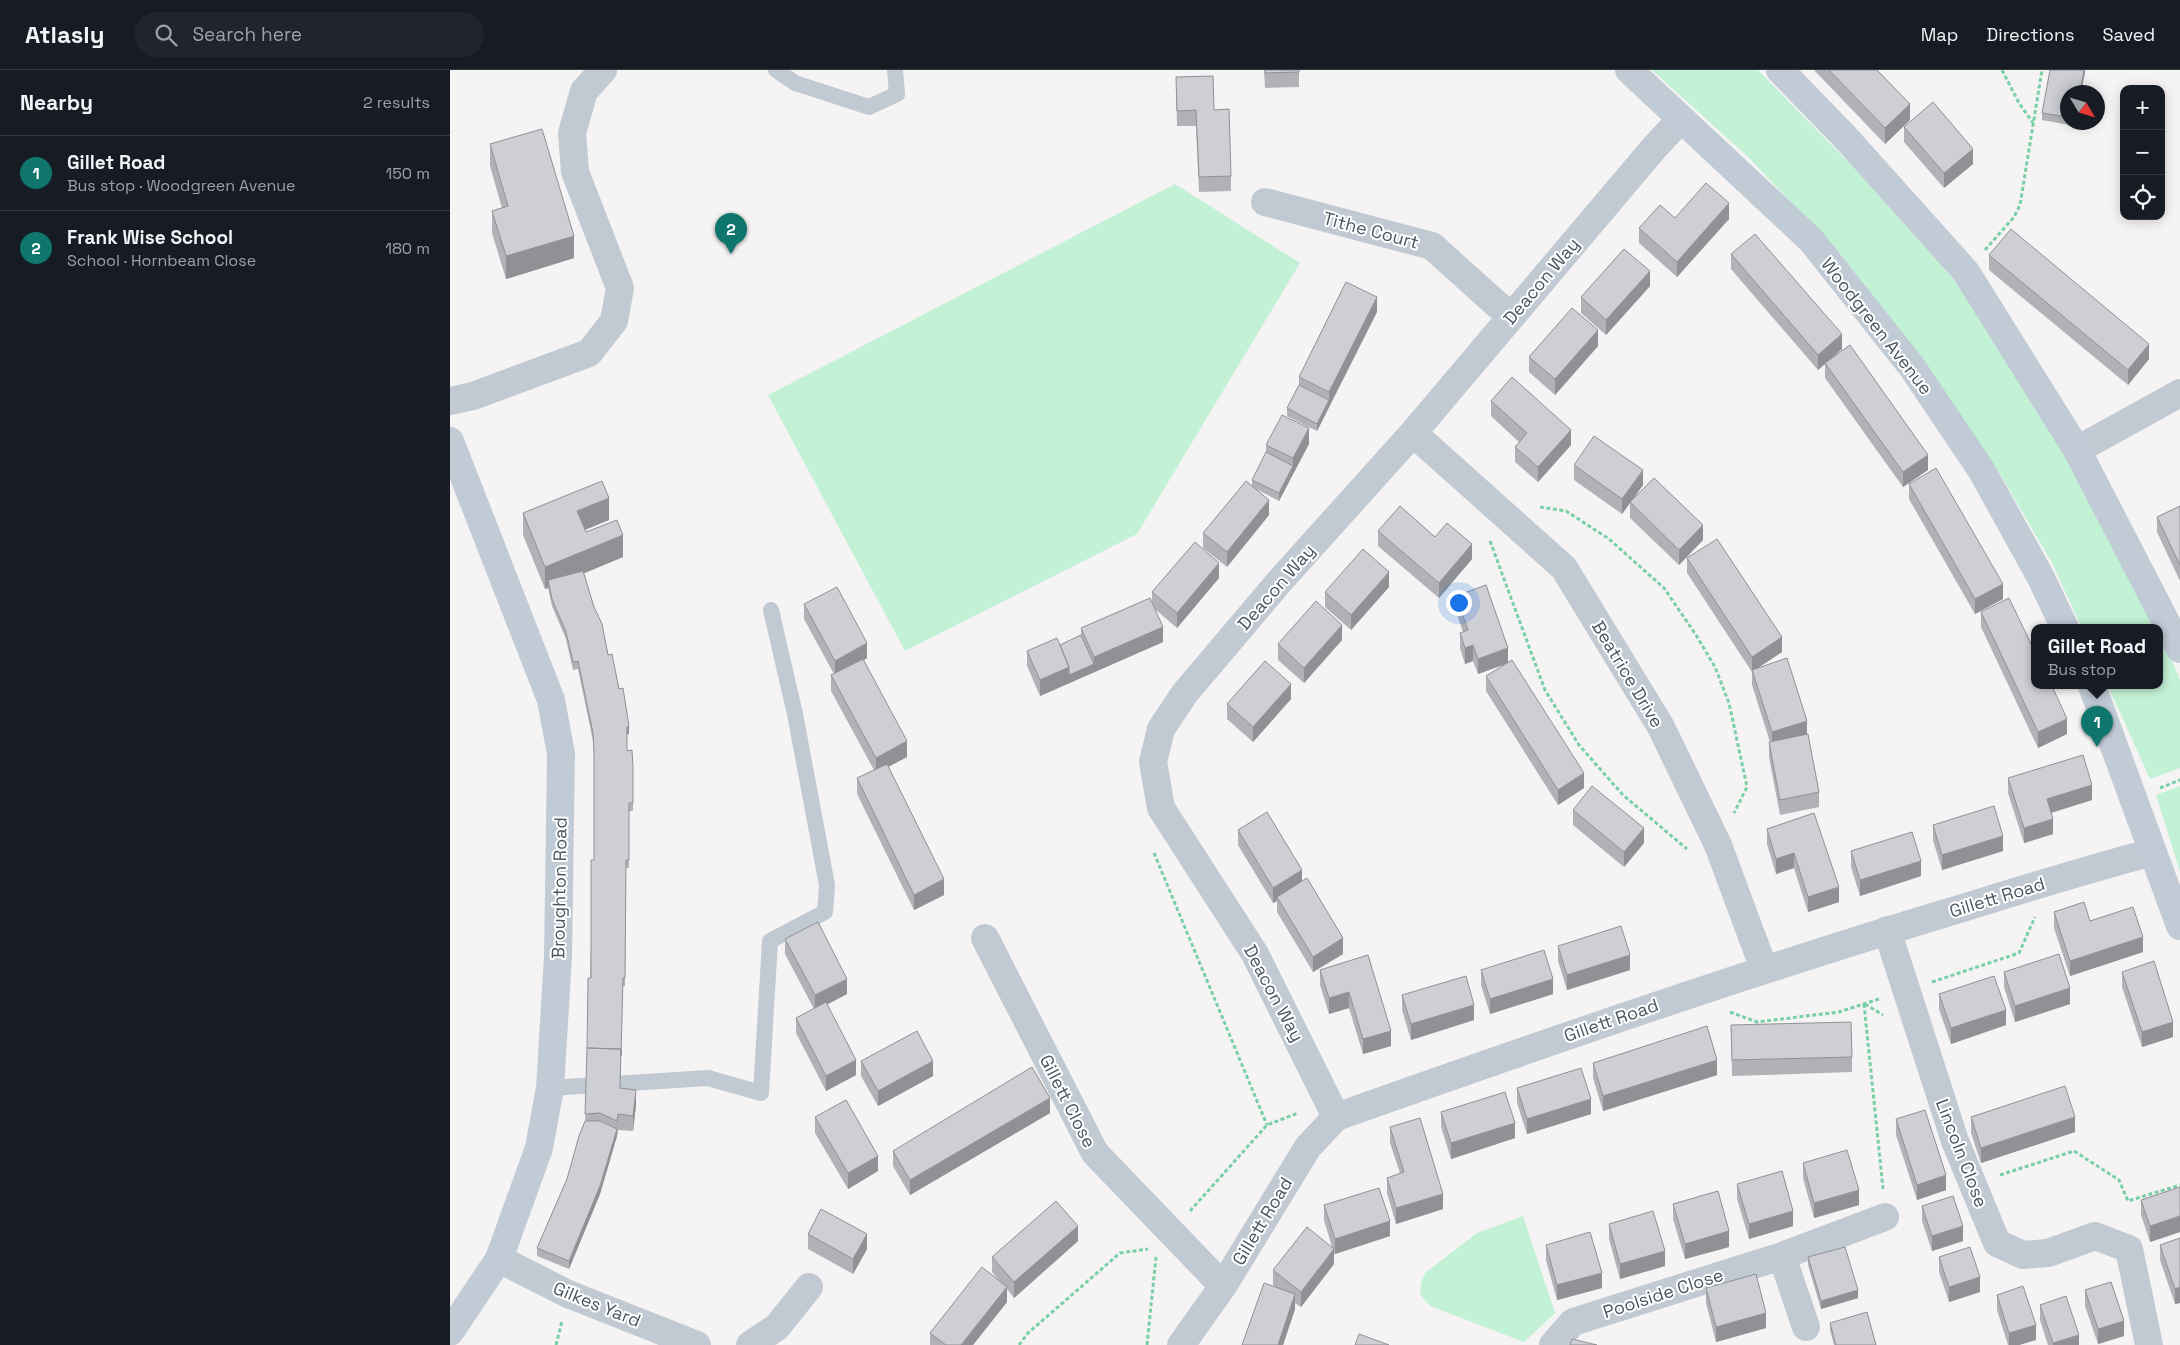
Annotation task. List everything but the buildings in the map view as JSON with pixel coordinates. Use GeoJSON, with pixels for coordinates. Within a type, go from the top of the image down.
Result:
{"type":"FeatureCollection","features":[{"type":"Feature","properties":{"kind":"street"},"geometry":{"type":"LineString","coordinates":[[450,400],[473,396],[589,353],[614,321],[620,288],[575,172],[572,133],[584,91],[603,70]]}},
{"type":"Feature","properties":{"kind":"street","name":"Woodgreen Avenue"},"geometry":{"type":"LineString","coordinates":[[1629,70],[1811,240],[1912,367],[1982,471],[2040,576],[2063,624]]}},
{"type":"Feature","properties":{"kind":"street"},"geometry":{"type":"LineString","coordinates":[[1780,70],[1845,137],[1966,272],[2077,450],[2180,649]]}},
{"type":"Feature","properties":{"kind":"street","name":"Deacon Way"},"geometry":{"type":"LineString","coordinates":[[1333,1109],[1255,954],[1161,808],[1153,762],[1161,729],[1185,693],[1279,582],[1413,433],[1510,317],[1681,119]]}},
{"type":"Feature","properties":{"kind":"street","name":"Tithe Court"},"geometry":{"type":"LineString","coordinates":[[1265,202],[1432,246],[1510,317]]}},
{"type":"Feature","properties":{"kind":"street"},"geometry":{"type":"LineString","coordinates":[[2077,450],[2180,393]]}},
{"type":"Feature","properties":{"kind":"street","name":"Beatrice Drive"},"geometry":{"type":"LineString","coordinates":[[1413,433],[1564,568],[1661,728],[1718,845],[1764,969]]}},
{"type":"Feature","properties":{"kind":"street","name":"Broughton Road"},"geometry":{"type":"LineString","coordinates":[[450,442],[551,700],[561,754],[558,957],[550,1088],[539,1148],[499,1259],[450,1332]]}},
{"type":"Feature","properties":{"kind":"street"},"geometry":{"type":"LineString","coordinates":[[2093,689],[2180,926]]}},
{"type":"Feature","properties":{"kind":"street","name":"Gillett Road"},"geometry":{"type":"LineString","coordinates":[[1182,1345],[1223,1286],[1333,1109],[1887,930],[2153,852]]}},
{"type":"Feature","properties":{"kind":"street","name":"Lincoln Close"},"geometry":{"type":"LineString","coordinates":[[1887,930],[1955,1141],[1997,1243],[2023,1255],[2048,1253],[2095,1236],[2129,1249],[2149,1345]]}},
{"type":"Feature","properties":{"kind":"street","name":"Gillett Close"},"geometry":{"type":"LineString","coordinates":[[986,938],[1095,1153],[1223,1286]]}},
{"type":"Feature","properties":{"kind":"street","name":"Poolside Close"},"geometry":{"type":"LineString","coordinates":[[1553,1345],[1573,1322],[1782,1256],[1885,1217]]}},
{"type":"Feature","properties":{"kind":"street"},"geometry":{"type":"LineString","coordinates":[[1782,1256],[1806,1327]]}},
{"type":"Feature","properties":{"kind":"street","name":"Gilkes Yard"},"geometry":{"type":"LineString","coordinates":[[499,1259],[568,1294],[697,1345]]}},
{"type":"Feature","properties":{"kind":"street"},"geometry":{"type":"LineString","coordinates":[[750,1345],[777,1328],[809,1286]]}},
{"type":"Feature","properties":{"kind":"lane"},"geometry":{"type":"LineString","coordinates":[[776,70],[795,83],[869,107],[898,94],[895,70]]}},
{"type":"Feature","properties":{"kind":"lane"},"geometry":{"type":"LineString","coordinates":[[550,1088],[708,1078],[761,1093],[770,941],[825,912],[827,885],[796,714],[771,610]]}},
{"type":"Feature","properties":{"kind":"path"},"geometry":{"type":"LineString","coordinates":[[2002,70],[2019,103],[2033,124]]}},
{"type":"Feature","properties":{"kind":"path"},"geometry":{"type":"LineString","coordinates":[[1966,272],[2014,217],[2020,206],[2042,70]]}},
{"type":"Feature","properties":{"kind":"path"},"geometry":{"type":"LineString","coordinates":[[1494,504],[1489,537],[1545,690],[1579,745],[1623,795],[1695,856],[1718,845],[1747,787],[1729,703],[1715,667],[1664,588],[1609,539],[1566,510],[1534,507]]}},
{"type":"Feature","properties":{"kind":"path"},"geometry":{"type":"LineString","coordinates":[[1177,831],[1149,843],[1267,1125]]}},
{"type":"Feature","properties":{"kind":"path"},"geometry":{"type":"LineString","coordinates":[[1725,1010],[1757,1022],[1839,1012],[2019,953],[2038,910],[2040,884]]}},
{"type":"Feature","properties":{"kind":"path"},"geometry":{"type":"LineString","coordinates":[[1864,1004],[1885,1217]]}},
{"type":"Feature","properties":{"kind":"path"},"geometry":{"type":"LineString","coordinates":[[1171,1232],[1267,1125],[1333,1109]]}},
{"type":"Feature","properties":{"kind":"path"},"geometry":{"type":"LineString","coordinates":[[1972,1183],[2074,1150],[2119,1180],[2128,1201],[2180,1185]]}},
{"type":"Feature","properties":{"kind":"path"},"geometry":{"type":"LineString","coordinates":[[1019,1345],[1028,1332],[1120,1252],[1156,1248],[1147,1345]]}},
{"type":"Feature","properties":{"kind":"green space"},"geometry":{"type":"Polygon","coordinates":[[[1652,70],[1758,70],[1855,169],[1956,282],[2076,463],[2156,624],[2080,624],[2052,563],[1999,472],[1925,362],[1840,254],[1747,156],[1652,70]]]}},
{"type":"Feature","properties":{"kind":"green space"},"geometry":{"type":"Polygon","coordinates":[[[1175,184],[1300,263],[1137,534],[905,651],[768,395],[1175,184]]]}},
{"type":"Feature","properties":{"kind":"green space"},"geometry":{"type":"Polygon","coordinates":[[[2163,638],[2180,680],[2180,768],[2150,779],[2109,689],[2163,689],[2163,638]]]}},
{"type":"Feature","properties":{"kind":"green space"},"geometry":{"type":"Polygon","coordinates":[[[2180,786],[2180,872],[2156,795],[2180,786]]]}},
{"type":"Feature","properties":{"kind":"green space"},"geometry":{"type":"Polygon","coordinates":[[[1523,1216],[1555,1313],[1524,1342],[1430,1306],[1420,1294],[1421,1283],[1425,1273],[1477,1233],[1523,1216]]]}},
{"type":"Feature","properties":{"kind":"place","name":"Frank Wise School"},"geometry":{"type":"Point","coordinates":[731,254]}},
{"type":"Feature","properties":{"kind":"place","name":"Gillet Road"},"geometry":{"type":"Point","coordinates":[2097,747]}}]}
